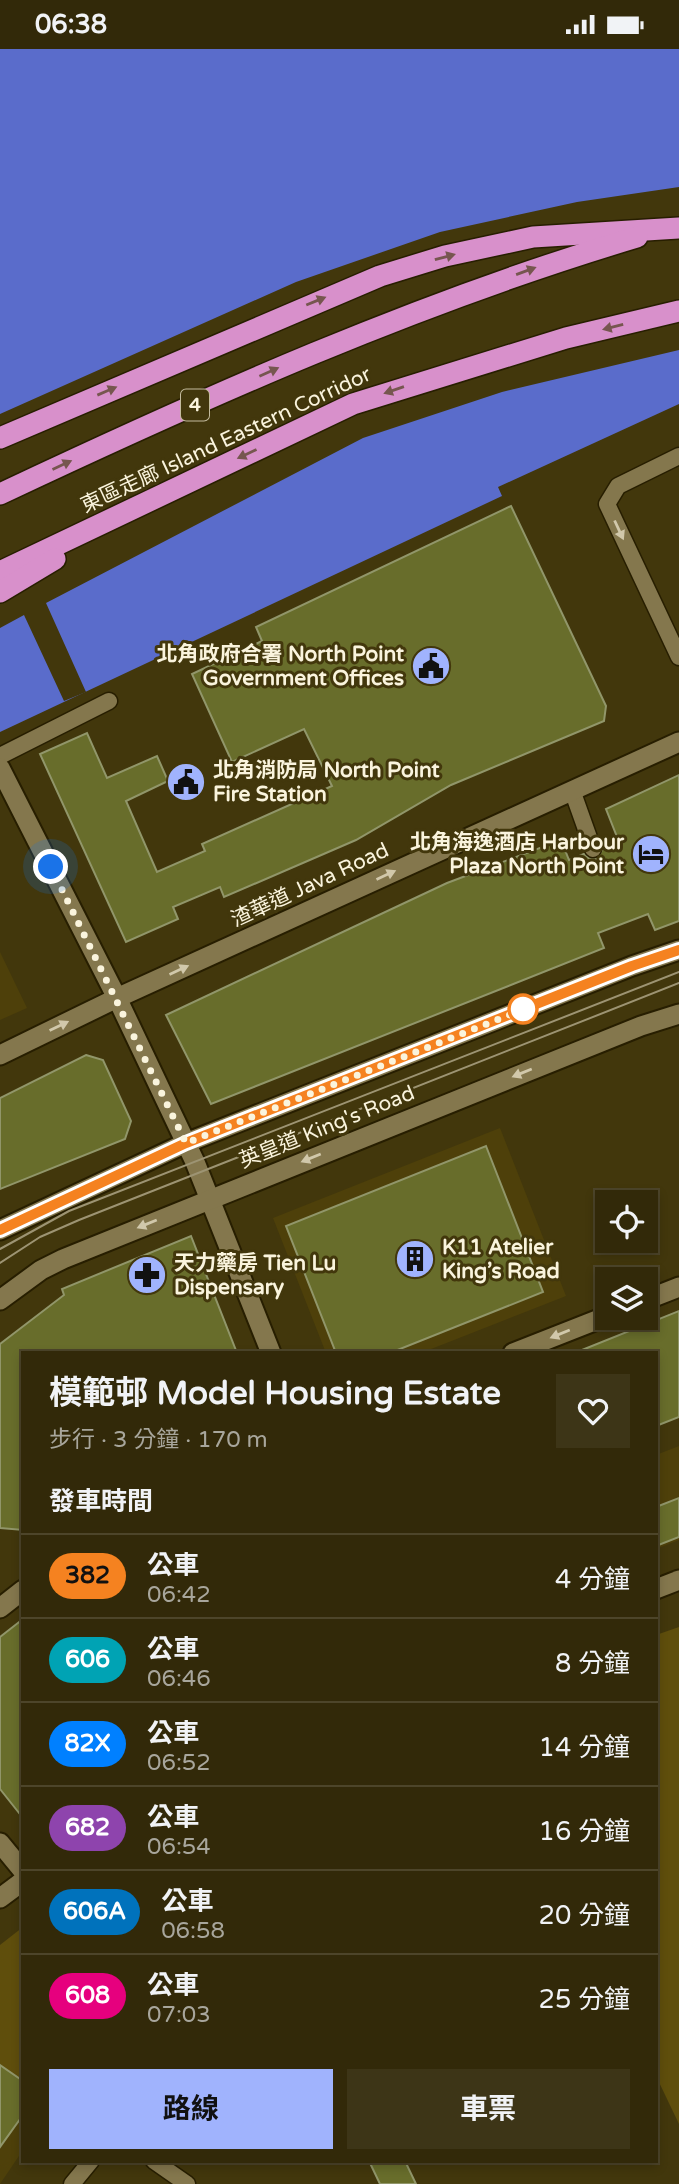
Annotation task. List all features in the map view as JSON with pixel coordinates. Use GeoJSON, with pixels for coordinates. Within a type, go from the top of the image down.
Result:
{"type":"FeatureCollection","features":[{"type":"Feature","properties":{"kind":"highway","name":"4"},"geometry":{"type":"LineString","coordinates":[[0,439],[380,276],[445,256],[533,237],[593,231],[669,229]]}},
{"type":"Feature","properties":{"kind":"highway","name":"4"},"geometry":{"type":"LineString","coordinates":[[0,494],[338,342],[539,267],[669,229]]}},
{"type":"Feature","properties":{"kind":"highway","name":"東區走廊 Island Eastern Corridor"},"geometry":{"type":"LineString","coordinates":[[0,572],[353,404],[566,338],[679,311]]}},
{"type":"Feature","properties":{"kind":"highway"},"geometry":{"type":"LineString","coordinates":[[0,592],[152,500]]}},
{"type":"Feature","properties":{"kind":"street","name":"渣華道 Java Road"},"geometry":{"type":"LineString","coordinates":[[0,1055],[117,998],[679,742]]}},
{"type":"Feature","properties":{"kind":"street"},"geometry":{"type":"LineString","coordinates":[[0,768],[117,998],[186,1143],[270,1351]]}},
{"type":"Feature","properties":{"kind":"street","name":"英皇道 King's Road"},"geometry":{"type":"LineString","coordinates":[[0,1230],[186,1143],[632,966],[679,950]]}},
{"type":"Feature","properties":{"kind":"street","name":"英皇道 King's Road"},"geometry":{"type":"LineString","coordinates":[[0,1300],[41,1270],[63,1259],[640,1026],[679,1014]]}},
{"type":"Feature","properties":{"kind":"street"},"geometry":{"type":"LineString","coordinates":[[658,1295],[679,1287]]}},
{"type":"Feature","properties":{"kind":"street"},"geometry":{"type":"LineString","coordinates":[[518,1351],[595,1320]]}},
{"type":"Feature","properties":{"kind":"street"},"geometry":{"type":"LineString","coordinates":[[658,1588],[679,1580]]}},
{"type":"Feature","properties":{"kind":"street"},"geometry":{"type":"LineString","coordinates":[[0,1608],[21,1592]]}},
{"type":"Feature","properties":{"kind":"street"},"geometry":{"type":"LineString","coordinates":[[0,1843],[21,1869]]}},
{"type":"Feature","properties":{"kind":"street"},"geometry":{"type":"LineString","coordinates":[[0,1898],[21,1882]]}},
{"type":"Feature","properties":{"kind":"lane"},"geometry":{"type":"LineString","coordinates":[[679,456],[618,486],[607,504],[679,657]]}},
{"type":"Feature","properties":{"kind":"lane"},"geometry":{"type":"LineString","coordinates":[[0,756],[109,701]]}},
{"type":"Feature","properties":{"kind":"lane"},"geometry":{"type":"LineString","coordinates":[[572,790],[593,849]]}},
{"type":"Feature","properties":{"kind":"lane"},"geometry":{"type":"LineString","coordinates":[[72,2184],[89,2163]]}},
{"type":"Feature","properties":{"kind":"lane"},"geometry":{"type":"LineString","coordinates":[[157,2163],[187,2184]]}},
{"type":"Feature","properties":{"kind":"shaded area"},"geometry":{"type":"Polygon","coordinates":[[[0,952],[27,1008],[0,1020],[0,952]]]}},
{"type":"Feature","properties":{"kind":"shaded area","name":"K11 Atelier King’s Road"},"geometry":{"type":"Polygon","coordinates":[[[500,1128],[566,1296],[426,1351],[325,1351],[273,1218],[500,1128]]]}},
{"type":"Feature","properties":{"kind":"shaded area"},"geometry":{"type":"Polygon","coordinates":[[[679,1446],[679,1540],[658,1548],[658,1454],[679,1446]]]}},
{"type":"Feature","properties":{"kind":"shaded area"},"geometry":{"type":"Polygon","coordinates":[[[679,1627],[679,2124],[658,2080],[658,1634],[679,1627]]]}},
{"type":"Feature","properties":{"kind":"shaded area"},"geometry":{"type":"Polygon","coordinates":[[[21,1929],[21,2080],[0,2065],[0,1945],[21,1929]]]}},
{"type":"Feature","properties":{"kind":"shaded area"},"geometry":{"type":"Polygon","coordinates":[[[0,2065],[21,2080],[21,2153],[0,2184],[0,2065]]]}},
{"type":"Feature","properties":{"kind":"water"},"geometry":{"type":"Polygon","coordinates":[[[0,49],[679,49],[679,404],[498,487],[502,496],[0,732],[0,49]]]}},
{"type":"Feature","properties":{"kind":"pier"},"geometry":{"type":"Polygon","coordinates":[[[679,187],[679,350],[502,392],[363,438],[46,603],[86,692],[64,701],[24,615],[0,628],[0,414],[296,282],[440,232],[577,202],[679,187]]]}},
{"type":"Feature","properties":{"kind":"building","name":"北角政府合署 North Point Government Offices"},"geometry":{"type":"Polygon","coordinates":[[[511,506],[606,706],[604,721],[451,785],[356,840],[224,897],[220,887],[173,907],[178,919],[126,942],[40,754],[87,733],[107,778],[157,756],[168,781],[126,801],[157,872],[205,851],[202,844],[332,786],[304,729],[232,762],[192,674],[262,641],[256,627],[511,506]]]}},
{"type":"Feature","properties":{"kind":"building"},"geometry":{"type":"Polygon","coordinates":[[[679,775],[679,921],[655,930],[648,914],[598,933],[604,948],[211,1104],[166,1015],[447,883],[561,840],[569,860],[584,854],[590,859],[597,859],[603,848],[619,842],[606,809],[679,775]]]}},
{"type":"Feature","properties":{"kind":"building"},"geometry":{"type":"Polygon","coordinates":[[[86,1055],[103,1060],[131,1121],[125,1139],[0,1189],[0,1098],[86,1055]]]}},
{"type":"Feature","properties":{"kind":"building","name":"K11 Atelier King’s Road"},"geometry":{"type":"Polygon","coordinates":[[[486,1146],[543,1292],[395,1351],[335,1351],[286,1226],[486,1146]]]}},
{"type":"Feature","properties":{"kind":"building"},"geometry":{"type":"Polygon","coordinates":[[[191,1236],[236,1351],[21,1351],[21,1530],[0,1528],[0,1344],[64,1295],[62,1289],[191,1236]]]}},
{"type":"Feature","properties":{"kind":"building"},"geometry":{"type":"Polygon","coordinates":[[[679,1311],[679,1417],[658,1425],[658,1351],[579,1351],[632,1330],[658,1330],[658,1319],[679,1311]]]}},
{"type":"Feature","properties":{"kind":"building"},"geometry":{"type":"Polygon","coordinates":[[[679,1498],[679,1537],[658,1545],[658,1506],[679,1498]]]}},
{"type":"Feature","properties":{"kind":"building"},"geometry":{"type":"Polygon","coordinates":[[[21,1621],[21,1815],[0,1789],[0,1637],[21,1621]]]}},
{"type":"Feature","properties":{"kind":"building"},"geometry":{"type":"Polygon","coordinates":[[[0,2065],[21,2080],[21,2118],[0,2147],[0,2065]]]}},
{"type":"Feature","properties":{"kind":"building"},"geometry":{"type":"Polygon","coordinates":[[[370,2163],[406,2163],[416,2184],[380,2184],[370,2163]]]}},
{"type":"Feature","properties":{"kind":"tram line"},"geometry":{"type":"LineString","coordinates":[[0,1249],[69,1211],[679,972]]}},
{"type":"Feature","properties":{"kind":"tram line"},"geometry":{"type":"LineString","coordinates":[[0,1263],[40,1237],[79,1220],[679,983]]}},
{"type":"Feature","properties":{"kind":"bus line","name":"382"},"geometry":{"type":"LineString","coordinates":[[0,1230],[239,1121],[632,966],[679,950]]}},
{"type":"Feature","properties":{"kind":"place","name":"北角政府合署 North Point Government Offices"},"geometry":{"type":"Point","coordinates":[431,666]}},
{"type":"Feature","properties":{"kind":"place","name":"北角消防局 North Point Fire Station"},"geometry":{"type":"Point","coordinates":[186,782]}},
{"type":"Feature","properties":{"kind":"place","name":"北角海逸酒店 Harbour Plaza North Point"},"geometry":{"type":"Point","coordinates":[651,854]}},
{"type":"Feature","properties":{"kind":"place","name":"K11 Atelier King’s Road"},"geometry":{"type":"Point","coordinates":[415,1259]}},
{"type":"Feature","properties":{"kind":"place","name":"天力藥房 Tien Lu Dispensary"},"geometry":{"type":"Point","coordinates":[147,1275]}},
{"type":"Feature","properties":{"kind":"route"},"geometry":{"type":"LineString","coordinates":[[51,867],[186,1143],[527,1008],[523,1009]]}}]}
